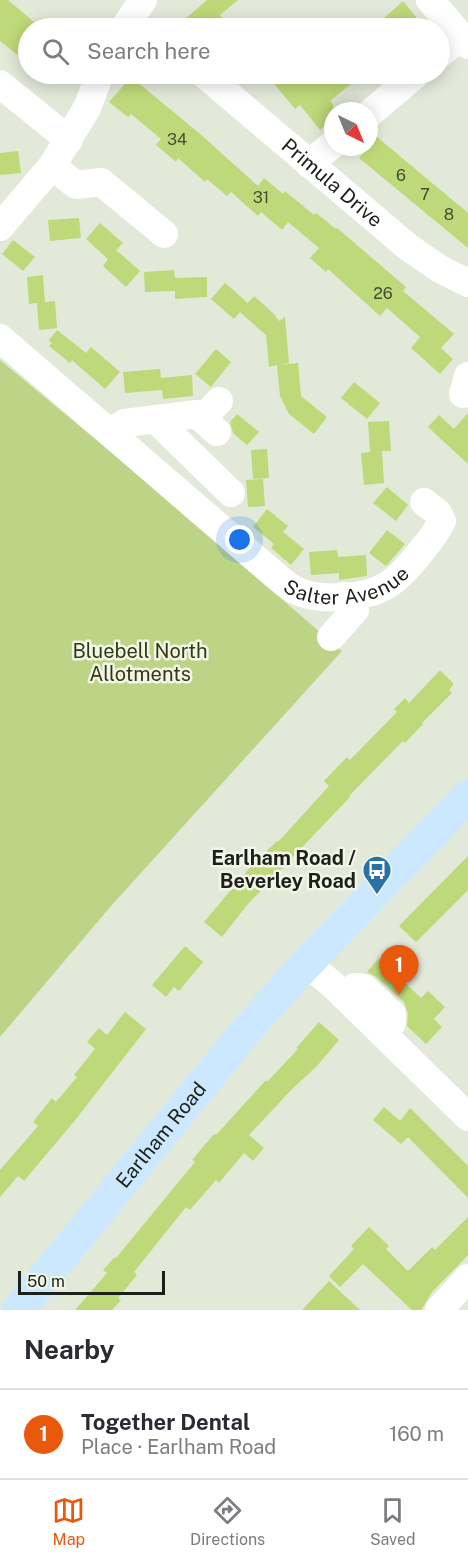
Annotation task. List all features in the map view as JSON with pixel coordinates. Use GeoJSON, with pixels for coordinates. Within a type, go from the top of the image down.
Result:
{"type":"FeatureCollection","features":[{"type":"Feature","properties":{"kind":"main road","name":"Earlham Road"},"geometry":{"type":"LineString","coordinates":[[18,1310],[245,1032],[307,963],[468,795]]}},
{"type":"Feature","properties":{"kind":"street"},"geometry":{"type":"LineString","coordinates":[[430,0],[440,18]]}},
{"type":"Feature","properties":{"kind":"street"},"geometry":{"type":"LineString","coordinates":[[0,84],[69,140]]}},
{"type":"Feature","properties":{"kind":"street"},"geometry":{"type":"LineString","coordinates":[[0,227],[52,166],[87,108],[96,84]]}},
{"type":"Feature","properties":{"kind":"street","name":"Primula Drive"},"geometry":{"type":"LineString","coordinates":[[216,84],[408,247],[440,269],[468,283]]}},
{"type":"Feature","properties":{"kind":"street"},"geometry":{"type":"LineString","coordinates":[[378,106],[404,84]]}},
{"type":"Feature","properties":{"kind":"street"},"geometry":{"type":"LineString","coordinates":[[309,164],[324,152]]}},
{"type":"Feature","properties":{"kind":"street"},"geometry":{"type":"LineString","coordinates":[[52,166],[76,185],[101,182],[164,234]]}},
{"type":"Feature","properties":{"kind":"street","name":"Salter Avenue"},"geometry":{"type":"LineString","coordinates":[[0,338],[295,590],[316,597],[343,596],[367,593],[387,586],[403,574],[436,533],[442,521],[435,507]]}},
{"type":"Feature","properties":{"kind":"street"},"geometry":{"type":"LineString","coordinates":[[110,433],[125,423],[197,414],[213,417]]}},
{"type":"Feature","properties":{"kind":"street"},"geometry":{"type":"LineString","coordinates":[[155,419],[231,493]]}},
{"type":"Feature","properties":{"kind":"street"},"geometry":{"type":"LineString","coordinates":[[331,637],[355,610],[343,596]]}},
{"type":"Feature","properties":{"kind":"street"},"geometry":{"type":"LineString","coordinates":[[307,963],[351,986],[383,1034],[468,1117]]}},
{"type":"Feature","properties":{"kind":"street"},"geometry":{"type":"LineString","coordinates":[[439,1310],[468,1278]]}},
{"type":"Feature","properties":{"kind":"green space","name":"Bluebell North Allotments"},"geometry":{"type":"Polygon","coordinates":[[[0,360],[342,651],[111,906],[0,1037],[0,360]]]}},
{"type":"Feature","properties":{"kind":"building"},"geometry":{"type":"Polygon","coordinates":[[[0,0],[8,0],[29,18],[18,18],[18,55],[0,41],[0,0]]]}},
{"type":"Feature","properties":{"kind":"building"},"geometry":{"type":"Polygon","coordinates":[[[207,0],[238,0],[220,15],[222,18],[186,18],[207,0]]]}},
{"type":"Feature","properties":{"kind":"building"},"geometry":{"type":"Polygon","coordinates":[[[403,1],[417,18],[384,18],[403,1]]]}},
{"type":"Feature","properties":{"kind":"building"},"geometry":{"type":"Polygon","coordinates":[[[125,84],[140,84],[258,186],[264,178],[283,194],[285,191],[314,215],[316,213],[337,228],[406,287],[403,291],[454,334],[441,348],[453,359],[440,374],[411,348],[420,337],[387,308],[380,316],[328,269],[326,272],[310,258],[319,248],[288,222],[282,230],[261,212],[258,216],[231,192],[227,196],[207,179],[205,182],[178,158],[176,162],[156,145],[161,139],[131,114],[128,117],[109,102],[125,84]]]}},
{"type":"Feature","properties":{"kind":"building"},"geometry":{"type":"Polygon","coordinates":[[[274,84],[351,84],[331,102],[324,102],[324,127],[320,130],[300,105],[295,109],[274,84]]]}},
{"type":"Feature","properties":{"kind":"building"},"geometry":{"type":"Polygon","coordinates":[[[378,138],[468,213],[468,248],[359,158],[361,156],[378,156],[378,138]]]}},
{"type":"Feature","properties":{"kind":"building"},"geometry":{"type":"Polygon","coordinates":[[[18,151],[21,173],[0,175],[0,153],[18,151]]]}},
{"type":"Feature","properties":{"kind":"building"},"geometry":{"type":"Polygon","coordinates":[[[79,218],[81,238],[50,241],[48,220],[79,218]]]}},
{"type":"Feature","properties":{"kind":"building"},"geometry":{"type":"Polygon","coordinates":[[[100,223],[123,243],[116,250],[140,271],[126,287],[103,266],[108,259],[86,239],[100,223]]]}},
{"type":"Feature","properties":{"kind":"building"},"geometry":{"type":"Polygon","coordinates":[[[13,240],[35,257],[23,271],[2,254],[13,240]]]}},
{"type":"Feature","properties":{"kind":"building"},"geometry":{"type":"Polygon","coordinates":[[[174,270],[175,278],[207,277],[207,297],[175,299],[175,291],[145,292],[144,272],[174,270]]]}},
{"type":"Feature","properties":{"kind":"building"},"geometry":{"type":"Polygon","coordinates":[[[43,275],[45,302],[55,301],[57,328],[39,330],[37,303],[29,304],[27,277],[43,275]]]}},
{"type":"Feature","properties":{"kind":"building"},"geometry":{"type":"Polygon","coordinates":[[[225,283],[248,303],[234,319],[211,299],[225,283]]]}},
{"type":"Feature","properties":{"kind":"building"},"geometry":{"type":"Polygon","coordinates":[[[254,296],[279,321],[285,317],[289,363],[279,365],[298,363],[301,396],[327,417],[314,434],[289,414],[280,396],[277,365],[269,367],[266,335],[240,312],[254,296]]]}},
{"type":"Feature","properties":{"kind":"building"},"geometry":{"type":"Polygon","coordinates":[[[57,330],[86,353],[91,347],[120,372],[105,389],[72,360],[70,363],[49,346],[52,343],[49,340],[57,330]]]}},
{"type":"Feature","properties":{"kind":"building"},"geometry":{"type":"Polygon","coordinates":[[[216,349],[231,362],[211,387],[195,374],[216,349]]]}},
{"type":"Feature","properties":{"kind":"building"},"geometry":{"type":"Polygon","coordinates":[[[160,369],[161,378],[192,375],[193,396],[163,399],[162,390],[125,393],[123,372],[160,369]]]}},
{"type":"Feature","properties":{"kind":"building"},"geometry":{"type":"Polygon","coordinates":[[[354,382],[380,403],[367,419],[341,398],[354,382]]]}},
{"type":"Feature","properties":{"kind":"building"},"geometry":{"type":"Polygon","coordinates":[[[468,413],[468,464],[428,427],[439,415],[454,429],[468,413]]]}},
{"type":"Feature","properties":{"kind":"building"},"geometry":{"type":"Polygon","coordinates":[[[237,414],[259,432],[247,445],[233,433],[230,422],[237,414]]]}},
{"type":"Feature","properties":{"kind":"building"},"geometry":{"type":"Polygon","coordinates":[[[389,421],[391,451],[382,451],[384,483],[364,485],[361,453],[370,452],[368,422],[389,421]]]}},
{"type":"Feature","properties":{"kind":"building"},"geometry":{"type":"Polygon","coordinates":[[[267,449],[269,478],[253,479],[251,450],[267,449]]]}},
{"type":"Feature","properties":{"kind":"building"},"geometry":{"type":"Polygon","coordinates":[[[263,479],[265,506],[248,507],[246,480],[263,479]]]}},
{"type":"Feature","properties":{"kind":"building"},"geometry":{"type":"Polygon","coordinates":[[[387,487],[408,505],[396,521],[373,503],[387,487]]]}},
{"type":"Feature","properties":{"kind":"building"},"geometry":{"type":"Polygon","coordinates":[[[267,509],[288,526],[283,532],[304,549],[291,565],[271,548],[274,544],[253,527],[267,509]]]}},
{"type":"Feature","properties":{"kind":"building"},"geometry":{"type":"Polygon","coordinates":[[[387,530],[405,544],[386,566],[369,553],[387,530]]]}},
{"type":"Feature","properties":{"kind":"building"},"geometry":{"type":"Polygon","coordinates":[[[337,550],[338,557],[366,555],[367,576],[339,580],[339,573],[311,575],[309,552],[337,550]]]}},
{"type":"Feature","properties":{"kind":"building"},"geometry":{"type":"Polygon","coordinates":[[[440,670],[454,684],[449,690],[452,693],[423,724],[349,796],[248,904],[222,937],[204,922],[253,864],[278,842],[329,786],[324,781],[347,757],[350,760],[397,712],[394,709],[405,698],[409,703],[440,670]]]}},
{"type":"Feature","properties":{"kind":"building"},"geometry":{"type":"Polygon","coordinates":[[[468,856],[468,890],[416,942],[399,926],[468,856]]]}},
{"type":"Feature","properties":{"kind":"building"},"geometry":{"type":"Polygon","coordinates":[[[185,946],[203,962],[179,991],[174,987],[166,997],[152,985],[185,946]]]}},
{"type":"Feature","properties":{"kind":"building"},"geometry":{"type":"Polygon","coordinates":[[[379,958],[421,998],[428,991],[445,1007],[434,1019],[442,1027],[426,1044],[407,1026],[408,1014],[404,1002],[375,976],[367,972],[379,958]]]}},
{"type":"Feature","properties":{"kind":"building"},"geometry":{"type":"Polygon","coordinates":[[[125,1012],[146,1029],[24,1181],[18,1176],[0,1197],[0,1170],[38,1126],[33,1122],[52,1098],[56,1102],[77,1077],[74,1075],[95,1049],[87,1042],[99,1028],[107,1035],[125,1012]]]}},
{"type":"Feature","properties":{"kind":"building"},"geometry":{"type":"Polygon","coordinates":[[[319,1022],[339,1040],[317,1066],[249,1135],[264,1148],[253,1161],[244,1153],[219,1183],[216,1180],[190,1210],[186,1207],[134,1272],[137,1275],[118,1298],[121,1300],[112,1310],[75,1310],[107,1273],[103,1270],[116,1258],[195,1162],[192,1160],[214,1134],[216,1135],[298,1049],[296,1048],[319,1022]]]}},
{"type":"Feature","properties":{"kind":"building"},"geometry":{"type":"Polygon","coordinates":[[[384,1107],[400,1121],[410,1108],[468,1166],[468,1198],[408,1137],[401,1144],[373,1120],[384,1107]]]}},
{"type":"Feature","properties":{"kind":"building"},"geometry":{"type":"Polygon","coordinates":[[[468,1217],[468,1255],[432,1292],[421,1310],[412,1310],[363,1264],[340,1287],[329,1276],[354,1249],[351,1246],[369,1227],[389,1246],[386,1249],[408,1271],[432,1247],[435,1250],[468,1217]]]}},
{"type":"Feature","properties":{"kind":"building"},"geometry":{"type":"Polygon","coordinates":[[[329,1281],[360,1310],[302,1310],[329,1281]]]}},
{"type":"Feature","properties":{"kind":"place","name":"Earlham Road / Beverley Road"},"geometry":{"type":"Point","coordinates":[377,896]}},
{"type":"Feature","properties":{"kind":"place","name":"Together Dental"},"geometry":{"type":"Point","coordinates":[399,995]}}]}
